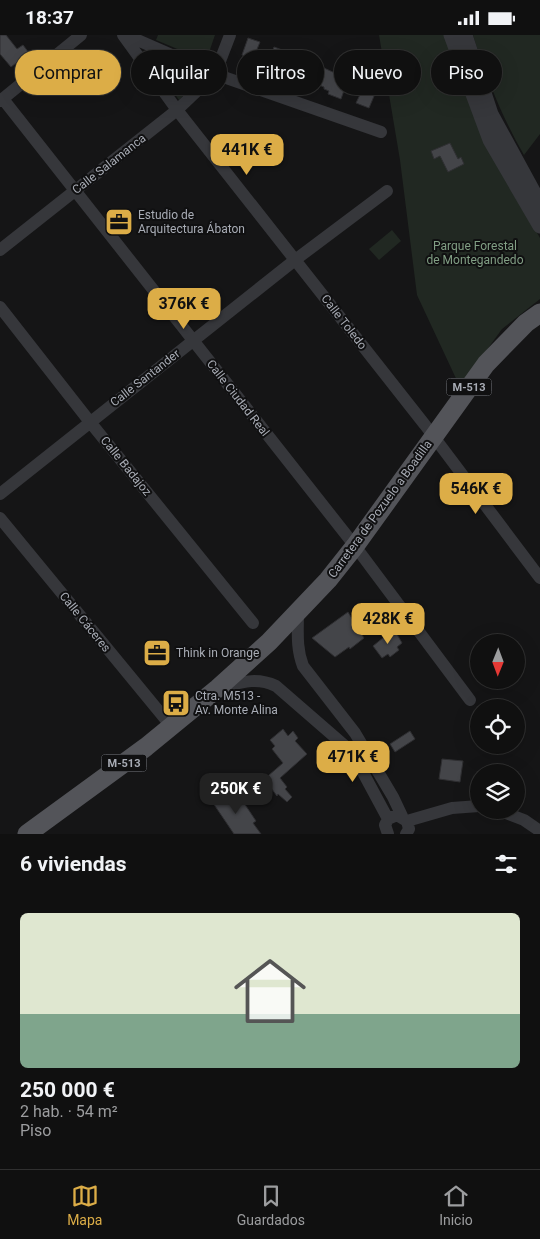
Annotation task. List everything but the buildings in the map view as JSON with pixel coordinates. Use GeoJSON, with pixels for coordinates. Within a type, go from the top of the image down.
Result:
{"type":"FeatureCollection","features":[{"type":"Feature","properties":{"kind":"main road","name":"Carretera de Pozuelo a Boadilla"},"geometry":{"type":"LineString","coordinates":[[27,834],[146,747],[218,688],[298,612],[355,546],[486,364],[526,323],[540,313]]}},
{"type":"Feature","properties":{"kind":"main road","name":"Carretera de Pozuelo a Boadilla"},"geometry":{"type":"LineString","coordinates":[[510,341],[540,326]]}},
{"type":"Feature","properties":{"kind":"street"},"geometry":{"type":"LineString","coordinates":[[2,100],[81,35]]}},
{"type":"Feature","properties":{"kind":"street"},"geometry":{"type":"LineString","coordinates":[[125,35],[142,38],[160,50]]}},
{"type":"Feature","properties":{"kind":"street","name":"Calle Toledo"},"geometry":{"type":"LineString","coordinates":[[125,35],[135,50]]}},
{"type":"Feature","properties":{"kind":"street"},"geometry":{"type":"LineString","coordinates":[[224,50],[230,35]]}},
{"type":"Feature","properties":{"kind":"street"},"geometry":{"type":"LineString","coordinates":[[451,35],[490,140],[540,226]]}},
{"type":"Feature","properties":{"kind":"street"},"geometry":{"type":"LineString","coordinates":[[465,35],[492,114],[540,204]]}},
{"type":"Feature","properties":{"kind":"street"},"geometry":{"type":"LineString","coordinates":[[227,78],[381,132]]}},
{"type":"Feature","properties":{"kind":"street","name":"Calle Toledo"},"geometry":{"type":"LineString","coordinates":[[167,95],[433,436],[540,578]]}},
{"type":"Feature","properties":{"kind":"street","name":"Calle Salamanca"},"geometry":{"type":"LineString","coordinates":[[0,251],[192,95]]}},
{"type":"Feature","properties":{"kind":"street","name":"Calle Ciudad Real"},"geometry":{"type":"LineString","coordinates":[[2,100],[355,546],[470,700]]}},
{"type":"Feature","properties":{"kind":"street","name":"Calle Santander"},"geometry":{"type":"LineString","coordinates":[[0,494],[192,340],[387,191]]}},
{"type":"Feature","properties":{"kind":"street","name":"Calle Badajoz"},"geometry":{"type":"LineString","coordinates":[[0,307],[90,422],[253,623]]}},
{"type":"Feature","properties":{"kind":"street","name":"Calle Cáceres"},"geometry":{"type":"LineString","coordinates":[[0,518],[171,726]]}},
{"type":"Feature","properties":{"kind":"street"},"geometry":{"type":"LineString","coordinates":[[298,612],[297,643],[303,666],[355,733],[393,797],[406,828]]}},
{"type":"Feature","properties":{"kind":"street"},"geometry":{"type":"LineString","coordinates":[[218,688],[248,680],[266,681],[276,686],[352,752],[384,829],[397,815],[406,828]]}},
{"type":"Feature","properties":{"kind":"street"},"geometry":{"type":"LineString","coordinates":[[406,828],[452,807],[470,806]]}},
{"type":"Feature","properties":{"kind":"street"},"geometry":{"type":"LineString","coordinates":[[521,819],[540,831]]}},
{"type":"Feature","properties":{"kind":"green space"},"geometry":{"type":"Polygon","coordinates":[[[158,35],[215,35],[210,50],[180,50],[156,40],[158,35]]]}},
{"type":"Feature","properties":{"kind":"green space","name":"Parque Forestal de Montegandedo"},"geometry":{"type":"Polygon","coordinates":[[[379,35],[448,35],[453,50],[431,50],[431,95],[470,95],[485,138],[540,238],[540,299],[502,329],[460,387],[417,295],[400,160],[389,95],[421,95],[421,50],[382,50],[379,35]]]}},
{"type":"Feature","properties":{"kind":"green space"},"geometry":{"type":"Polygon","coordinates":[[[473,35],[540,35],[540,134],[524,155],[495,95],[502,95],[502,50],[478,50],[473,35]]]}},
{"type":"Feature","properties":{"kind":"green space"},"geometry":{"type":"Polygon","coordinates":[[[175,95],[184,95],[179,100],[175,95]]]}},
{"type":"Feature","properties":{"kind":"green space"},"geometry":{"type":"Polygon","coordinates":[[[392,230],[401,241],[379,260],[369,249],[392,230]]]}},
{"type":"Feature","properties":{"kind":"place","name":"Estudio de Arquitectura Ábaton"},"geometry":{"type":"Point","coordinates":[119,222]}},
{"type":"Feature","properties":{"kind":"place","name":"Think in Orange"},"geometry":{"type":"Point","coordinates":[157,653]}},
{"type":"Feature","properties":{"kind":"place","name":"Ctra. M513 - Av. Monte Alina"},"geometry":{"type":"Point","coordinates":[176,703]}}]}
